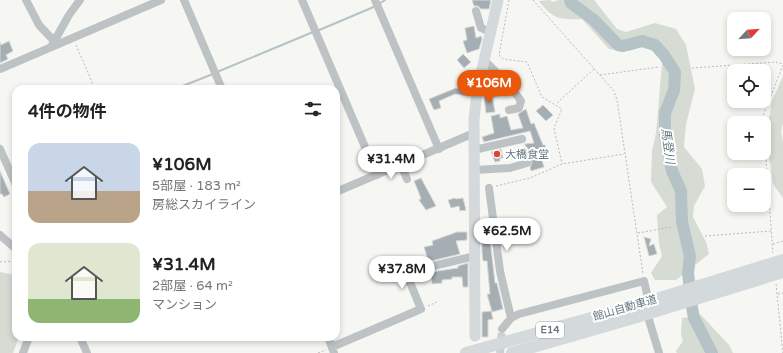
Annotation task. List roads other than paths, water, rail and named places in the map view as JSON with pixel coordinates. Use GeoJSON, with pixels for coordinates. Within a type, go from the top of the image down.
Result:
{"type":"FeatureCollection","features":[{"type":"Feature","properties":{"kind":"highway","name":"館山自動車道"},"geometry":{"type":"LineString","coordinates":[[512,353],[640,315],[744,278],[778,258]]}},
{"type":"Feature","properties":{"kind":"highway","name":"館山自動車道"},"geometry":{"type":"LineString","coordinates":[[744,278],[779,277]]}},
{"type":"Feature","properties":{"kind":"highway","name":"館山自動車道"},"geometry":{"type":"LineString","coordinates":[[466,353],[640,315]]}},
{"type":"Feature","properties":{"kind":"main road"},"geometry":{"type":"LineString","coordinates":[[475,336],[474,133],[477,91],[498,0]]}},
{"type":"Feature","properties":{"kind":"street"},"geometry":{"type":"LineString","coordinates":[[26,0],[39,25],[53,44]]}},
{"type":"Feature","properties":{"kind":"street"},"geometry":{"type":"LineString","coordinates":[[53,44],[69,15],[80,0]]}},
{"type":"Feature","properties":{"kind":"street"},"geometry":{"type":"LineString","coordinates":[[0,69],[53,44],[73,38],[161,0]]}},
{"type":"Feature","properties":{"kind":"street"},"geometry":{"type":"LineString","coordinates":[[184,0],[220,85]]}},
{"type":"Feature","properties":{"kind":"street"},"geometry":{"type":"LineString","coordinates":[[302,0],[339,85]]}},
{"type":"Feature","properties":{"kind":"street"},"geometry":{"type":"LineString","coordinates":[[376,3],[439,148]]}},
{"type":"Feature","properties":{"kind":"street"},"geometry":{"type":"LineString","coordinates":[[476,12],[481,28],[491,32]]}},
{"type":"Feature","properties":{"kind":"street"},"geometry":{"type":"LineString","coordinates":[[484,60],[511,87],[521,101],[519,108],[509,110]]}},
{"type":"Feature","properties":{"kind":"street"},"geometry":{"type":"LineString","coordinates":[[340,88],[377,175]]}},
{"type":"Feature","properties":{"kind":"street"},"geometry":{"type":"LineString","coordinates":[[340,190],[474,133]]}},
{"type":"Feature","properties":{"kind":"street"},"geometry":{"type":"LineString","coordinates":[[474,150],[522,139]]}},
{"type":"Feature","properties":{"kind":"street"},"geometry":{"type":"LineString","coordinates":[[0,149],[12,176]]}},
{"type":"Feature","properties":{"kind":"street"},"geometry":{"type":"LineString","coordinates":[[474,170],[510,168],[527,163]]}},
{"type":"Feature","properties":{"kind":"street"},"geometry":{"type":"LineString","coordinates":[[401,165],[408,180]]}},
{"type":"Feature","properties":{"kind":"street"},"geometry":{"type":"LineString","coordinates":[[489,188],[500,271],[511,318]]}},
{"type":"Feature","properties":{"kind":"street"},"geometry":{"type":"LineString","coordinates":[[0,235],[12,246]]}},
{"type":"Feature","properties":{"kind":"street"},"geometry":{"type":"LineString","coordinates":[[333,350],[421,309],[407,275],[408,272],[475,256]]}},
{"type":"Feature","properties":{"kind":"street"},"geometry":{"type":"LineString","coordinates":[[502,329],[511,318],[519,314],[644,281],[647,294]]}},
{"type":"Feature","properties":{"kind":"street"},"geometry":{"type":"LineString","coordinates":[[640,315],[659,353]]}},
{"type":"Feature","properties":{"kind":"street"},"geometry":{"type":"LineString","coordinates":[[23,353],[28,341]]}},
{"type":"Feature","properties":{"kind":"street"},"geometry":{"type":"LineString","coordinates":[[82,341],[87,353]]}},
{"type":"Feature","properties":{"kind":"waterway"},"geometry":{"type":"LineString","coordinates":[[379,4],[385,0]]}},
{"type":"Feature","properties":{"kind":"waterway","name":"馬登川"},"geometry":{"type":"LineString","coordinates":[[570,0],[571,3],[594,20],[618,45],[623,46],[642,41],[655,45],[664,55],[675,72],[674,90],[665,113],[665,136],[672,171],[681,191],[682,222],[690,256],[688,273],[694,318],[712,353]]}},
{"type":"Feature","properties":{"kind":"waterway"},"geometry":{"type":"LineString","coordinates":[[317,31],[376,6]]}},
{"type":"Feature","properties":{"kind":"waterway"},"geometry":{"type":"LineString","coordinates":[[217,72],[313,32]]}},
{"type":"Feature","properties":{"kind":"waterway"},"geometry":{"type":"LineString","coordinates":[[185,85],[213,74]]}},
{"type":"Feature","properties":{"kind":"tunnel"},"geometry":{"type":"LineString","coordinates":[[500,353],[502,329]]}},
{"type":"Feature","properties":{"kind":"place","name":"大橋食堂"},"geometry":{"type":"Point","coordinates":[497,154]}}]}
